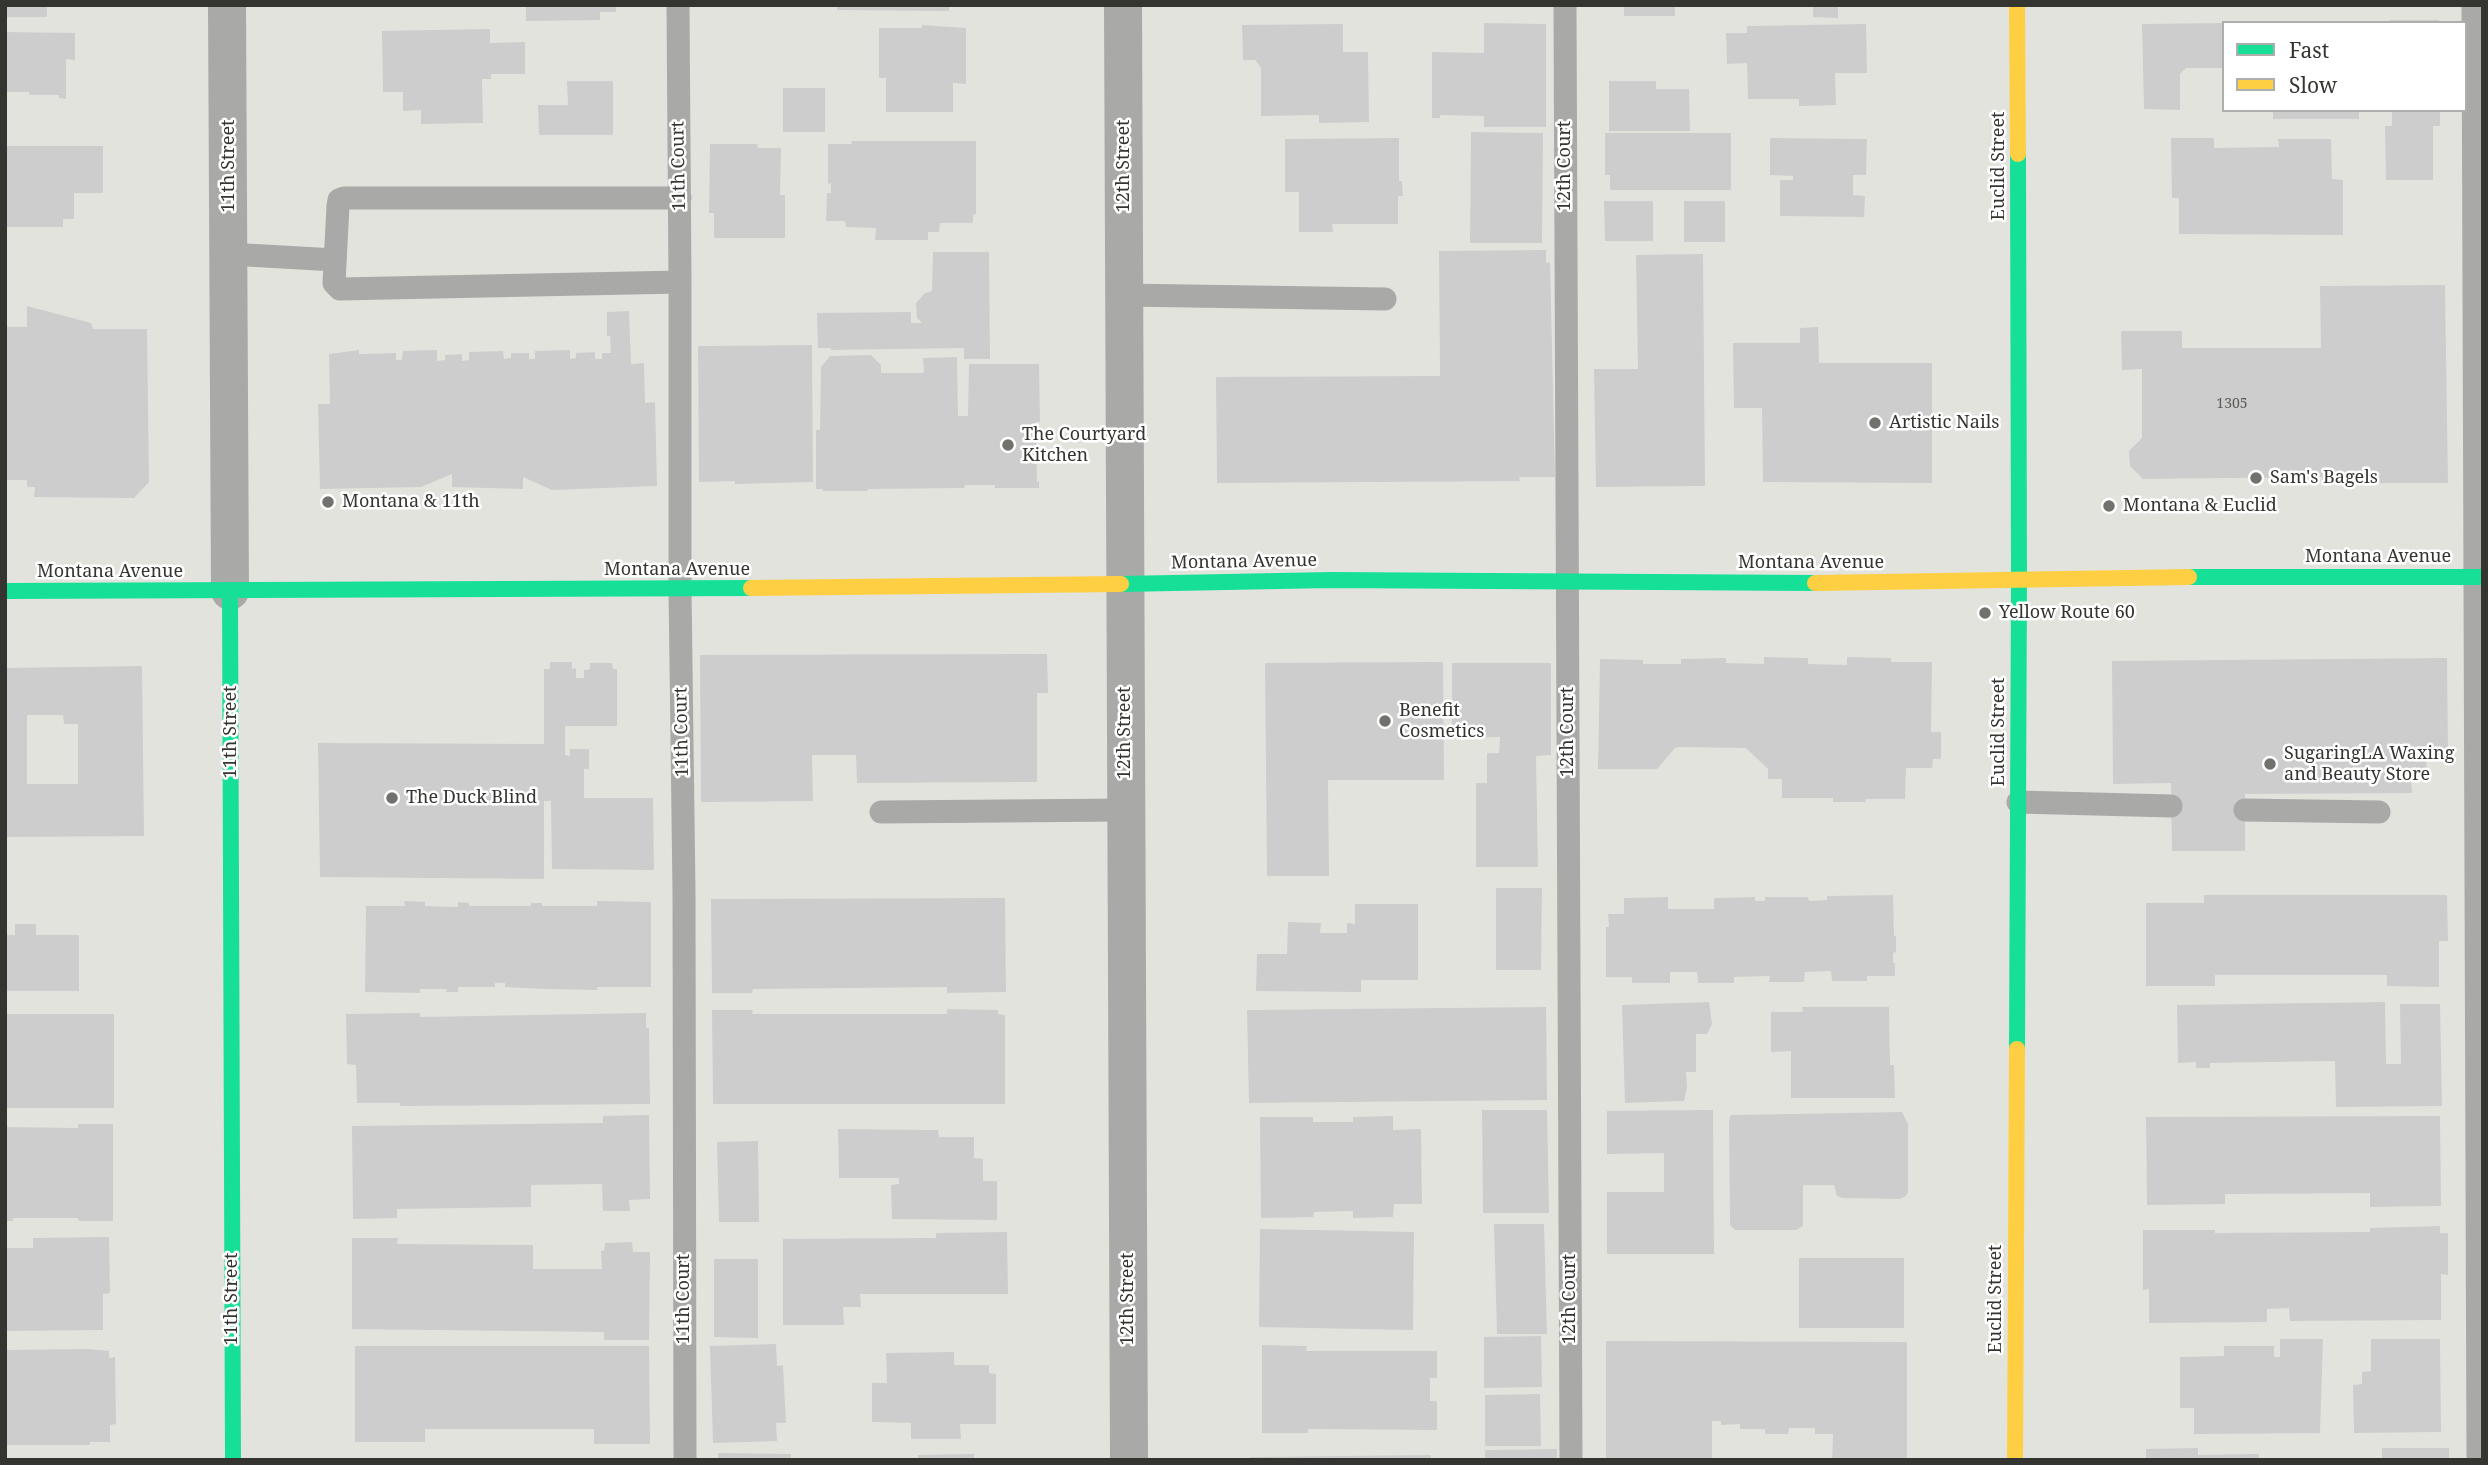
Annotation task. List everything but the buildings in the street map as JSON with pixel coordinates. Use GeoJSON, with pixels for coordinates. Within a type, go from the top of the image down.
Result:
{"type":"FeatureCollection","features":[{"type":"Feature","properties":{"kind":"street","name":"11th Street"},"geometry":{"type":"LineString","coordinates":[[227,5],[233,1460]]}},
{"type":"Feature","properties":{"kind":"street","name":"12th Street"},"geometry":{"type":"LineString","coordinates":[[1123,5],[1129,1460]]}},
{"type":"Feature","properties":{"kind":"street","name":"Euclid Street"},"geometry":{"type":"LineString","coordinates":[[2015,1460],[2019,579],[2017,5]]}},
{"type":"Feature","properties":{"kind":"street","name":"Montana Avenue"},"geometry":{"type":"LineString","coordinates":[[5,591],[901,588],[1331,580],[1805,583],[2232,576],[2479,577]]}},
{"type":"Feature","properties":{"kind":"lane","name":"11th Court"},"geometry":{"type":"LineString","coordinates":[[678,5],[685,1460]]}},
{"type":"Feature","properties":{"kind":"lane","name":"12th Court"},"geometry":{"type":"LineString","coordinates":[[1564,5],[1571,1460]]}},
{"type":"Feature","properties":{"kind":"lane"},"geometry":{"type":"LineString","coordinates":[[2473,5],[2479,577],[2479,1460]]}},
{"type":"Feature","properties":{"kind":"lane"},"geometry":{"type":"LineString","coordinates":[[680,198],[344,198],[338,206],[334,283],[340,289],[680,282]]}},
{"type":"Feature","properties":{"kind":"lane"},"geometry":{"type":"LineString","coordinates":[[229,254],[335,260]]}},
{"type":"Feature","properties":{"kind":"lane"},"geometry":{"type":"LineString","coordinates":[[1124,295],[1385,299]]}},
{"type":"Feature","properties":{"kind":"lane"},"geometry":{"type":"LineString","coordinates":[[2018,802],[2171,806]]}},
{"type":"Feature","properties":{"kind":"lane"},"geometry":{"type":"LineString","coordinates":[[881,812],[1125,810]]}},
{"type":"Feature","properties":{"kind":"lane"},"geometry":{"type":"LineString","coordinates":[[2245,810],[2379,812]]}},
{"type":"Feature","properties":{"kind":"traffic: fast"},"geometry":{"type":"LineString","coordinates":[[2017,1049],[2018,154]]}},
{"type":"Feature","properties":{"kind":"traffic: fast"},"geometry":{"type":"LineString","coordinates":[[2189,577],[2483,577]]}},
{"type":"Feature","properties":{"kind":"traffic: fast"},"geometry":{"type":"LineString","coordinates":[[1121,584],[1331,580],[1815,583]]}},
{"type":"Feature","properties":{"kind":"traffic: fast"},"geometry":{"type":"LineString","coordinates":[[5,591],[751,588]]}},
{"type":"Feature","properties":{"kind":"traffic: fast"},"geometry":{"type":"LineString","coordinates":[[230,591],[233,1460]]}},
{"type":"Feature","properties":{"kind":"traffic: slow"},"geometry":{"type":"LineString","coordinates":[[2017,5],[2018,154]]}},
{"type":"Feature","properties":{"kind":"traffic: slow"},"geometry":{"type":"LineString","coordinates":[[1815,583],[2189,577]]}},
{"type":"Feature","properties":{"kind":"traffic: slow"},"geometry":{"type":"LineString","coordinates":[[751,588],[1121,584]]}},
{"type":"Feature","properties":{"kind":"traffic: slow"},"geometry":{"type":"LineString","coordinates":[[2015,1460],[2017,1049]]}},
{"type":"Feature","properties":{"kind":"place","name":"Artistic Nails"},"geometry":{"type":"Point","coordinates":[1875,423]}},
{"type":"Feature","properties":{"kind":"place","name":"The Courtyard Kitchen"},"geometry":{"type":"Point","coordinates":[1008,445]}},
{"type":"Feature","properties":{"kind":"place","name":"Sam's Bagels"},"geometry":{"type":"Point","coordinates":[2256,478]}},
{"type":"Feature","properties":{"kind":"place","name":"Montana & 11th"},"geometry":{"type":"Point","coordinates":[328,502]}},
{"type":"Feature","properties":{"kind":"place","name":"Montana & Euclid"},"geometry":{"type":"Point","coordinates":[2109,506]}},
{"type":"Feature","properties":{"kind":"place","name":"Yellow Route 60"},"geometry":{"type":"Point","coordinates":[1985,613]}},
{"type":"Feature","properties":{"kind":"place","name":"Benefit Cosmetics"},"geometry":{"type":"Point","coordinates":[1385,721]}},
{"type":"Feature","properties":{"kind":"place","name":"SugaringLA Waxing and Beauty Store"},"geometry":{"type":"Point","coordinates":[2270,764]}},
{"type":"Feature","properties":{"kind":"place","name":"The Duck Blind"},"geometry":{"type":"Point","coordinates":[392,798]}}]}
